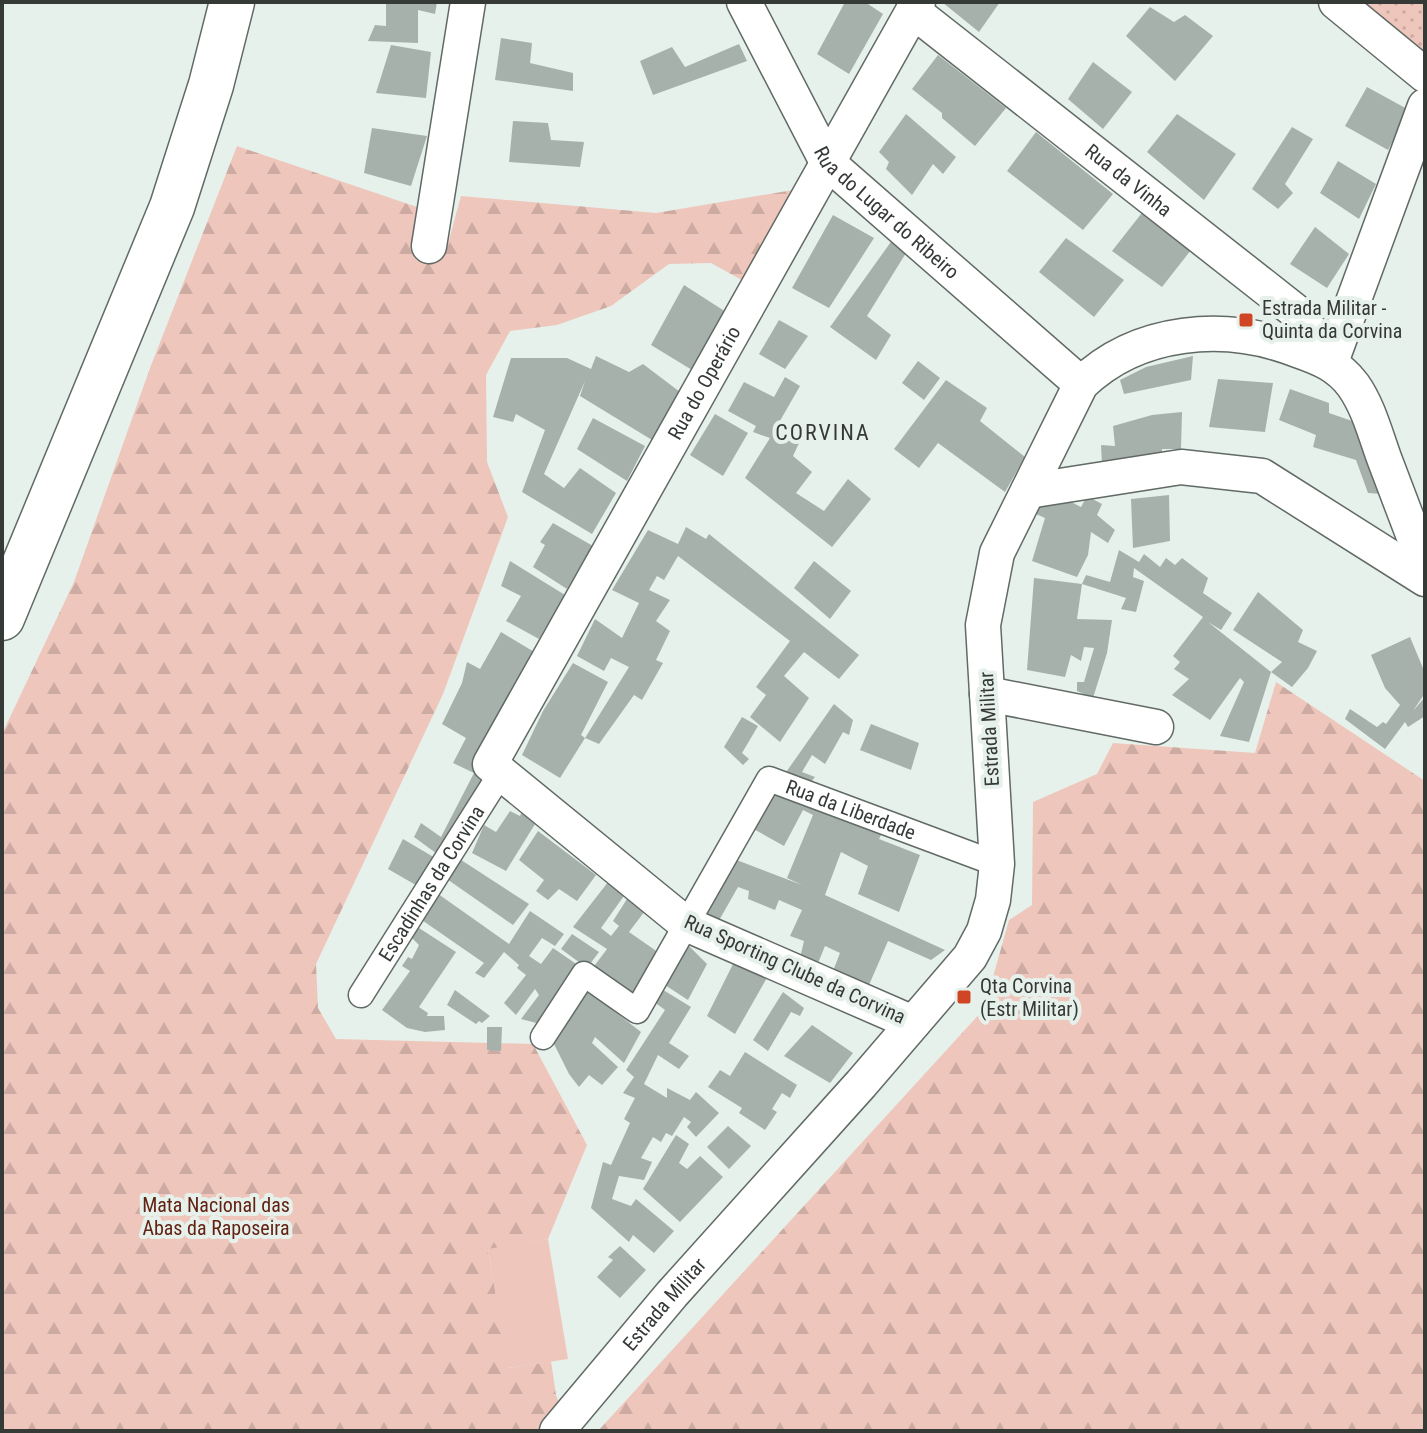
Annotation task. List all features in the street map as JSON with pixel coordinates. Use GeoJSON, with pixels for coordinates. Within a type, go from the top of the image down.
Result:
{"type":"FeatureCollection","features":[{"type":"Feature","properties":{"kind":"main road"},"geometry":{"type":"LineString","coordinates":[[2,618],[172,207],[211,85],[232,2]]}},
{"type":"Feature","properties":{"kind":"street"},"geometry":{"type":"LineString","coordinates":[[429,246],[468,2]]}},
{"type":"Feature","properties":{"kind":"street","name":"Rua do Lugar do Ribeiro"},"geometry":{"type":"LineString","coordinates":[[744,2],[827,162],[1081,384]]}},
{"type":"Feature","properties":{"kind":"street"},"geometry":{"type":"LineString","coordinates":[[1336,2],[1425,75]]}},
{"type":"Feature","properties":{"kind":"street","name":"Rua do Operário"},"geometry":{"type":"LineString","coordinates":[[495,768],[827,162],[916,6]]}},
{"type":"Feature","properties":{"kind":"street","name":"Rua da Vinha"},"geometry":{"type":"LineString","coordinates":[[916,6],[1299,314],[1331,362]]}},
{"type":"Feature","properties":{"kind":"street"},"geometry":{"type":"LineString","coordinates":[[1425,106],[1331,362],[1352,385],[1369,415],[1425,566]]}},
{"type":"Feature","properties":{"kind":"street","name":"Estrada Militar"},"geometry":{"type":"LineString","coordinates":[[557,1431],[672,1294],[970,957],[977,944],[993,900],[997,864],[983,625],[997,553],[1081,384],[1098,367],[1120,354],[1146,343],[1177,337],[1243,334],[1331,362]]}},
{"type":"Feature","properties":{"kind":"street"},"geometry":{"type":"LineString","coordinates":[[1028,491],[1181,467],[1262,476],[1425,579]]}},
{"type":"Feature","properties":{"kind":"street"},"geometry":{"type":"LineString","coordinates":[[987,694],[1156,727]]}},
{"type":"Feature","properties":{"kind":"street","name":"Rua Sporting Clube da Corvina"},"geometry":{"type":"LineString","coordinates":[[495,768],[686,924],[913,1023]]}},
{"type":"Feature","properties":{"kind":"street","name":"Escadinhas da Corvina"},"geometry":{"type":"LineString","coordinates":[[361,995],[495,768]]}},
{"type":"Feature","properties":{"kind":"street","name":"Rua da Liberdade"},"geometry":{"type":"LineString","coordinates":[[686,924],[769,779],[997,864]]}},
{"type":"Feature","properties":{"kind":"street"},"geometry":{"type":"LineString","coordinates":[[543,1037],[584,974],[637,1011],[686,924]]}},
{"type":"Feature","properties":{"kind":"green space"},"geometry":{"type":"Polygon","coordinates":[[[1362,2],[1425,2],[1425,51],[1362,2]]]}},
{"type":"Feature","properties":{"kind":"green space","name":"Mata Nacional das Abas da Raposeira"},"geometry":{"type":"Polygon","coordinates":[[[237,146],[420,208],[413,251],[445,255],[461,196],[656,213],[799,189],[747,283],[711,263],[669,264],[611,306],[557,325],[510,331],[486,375],[487,462],[508,517],[443,694],[316,964],[318,1008],[336,1039],[533,1044],[587,1145],[548,1239],[488,1250],[509,1368],[551,1361],[556,1395],[570,1431],[2,1431],[2,734],[74,582],[150,368],[237,146]]]}},
{"type":"Feature","properties":{"kind":"green space"},"geometry":{"type":"Polygon","coordinates":[[[1276,682],[1425,781],[1425,1431],[598,1431],[984,1009],[1009,920],[1032,905],[1033,802],[1097,774],[1113,743],[1255,753],[1276,682]]]}},
{"type":"Feature","properties":{"kind":"green space"},"geometry":{"type":"Polygon","coordinates":[[[548,1239],[568,1359],[508,1368],[488,1249],[548,1239]]]}},
{"type":"Feature","properties":{"kind":"building"},"geometry":{"type":"Polygon","coordinates":[[[386,2],[437,2],[435,14],[418,10],[418,43],[368,41],[375,25],[386,26],[386,2]]]}},
{"type":"Feature","properties":{"kind":"building"},"geometry":{"type":"Polygon","coordinates":[[[845,2],[865,2],[883,14],[849,74],[817,54],[845,2]]]}},
{"type":"Feature","properties":{"kind":"building"},"geometry":{"type":"Polygon","coordinates":[[[942,2],[1000,2],[979,32],[942,2]]]}},
{"type":"Feature","properties":{"kind":"building"},"geometry":{"type":"Polygon","coordinates":[[[1150,7],[1174,22],[1185,15],[1213,36],[1175,81],[1126,36],[1150,7]]]}},
{"type":"Feature","properties":{"kind":"building"},"geometry":{"type":"Polygon","coordinates":[[[501,38],[532,43],[530,63],[573,73],[573,91],[495,80],[501,38]]]}},
{"type":"Feature","properties":{"kind":"building"},"geometry":{"type":"Polygon","coordinates":[[[739,44],[747,61],[653,95],[640,61],[672,47],[685,67],[739,44]]]}},
{"type":"Feature","properties":{"kind":"building"},"geometry":{"type":"Polygon","coordinates":[[[391,45],[431,52],[426,98],[376,93],[391,45]]]}},
{"type":"Feature","properties":{"kind":"building"},"geometry":{"type":"Polygon","coordinates":[[[938,55],[1006,108],[975,146],[912,89],[938,55]]]}},
{"type":"Feature","properties":{"kind":"building"},"geometry":{"type":"Polygon","coordinates":[[[1093,62],[1132,92],[1103,129],[1068,99],[1093,62]]]}},
{"type":"Feature","properties":{"kind":"building"},"geometry":{"type":"Polygon","coordinates":[[[1367,87],[1409,110],[1388,150],[1345,126],[1367,87]]]}},
{"type":"Feature","properties":{"kind":"building"},"geometry":{"type":"Polygon","coordinates":[[[906,114],[956,157],[943,174],[933,164],[912,195],[886,169],[889,162],[879,152],[906,114]]]}},
{"type":"Feature","properties":{"kind":"building"},"geometry":{"type":"Polygon","coordinates":[[[1177,114],[1236,154],[1204,200],[1147,152],[1177,114]]]}},
{"type":"Feature","properties":{"kind":"building"},"geometry":{"type":"Polygon","coordinates":[[[513,121],[548,123],[551,140],[584,142],[580,167],[509,162],[513,121]]]}},
{"type":"Feature","properties":{"kind":"building"},"geometry":{"type":"Polygon","coordinates":[[[1292,127],[1313,139],[1285,184],[1293,193],[1278,209],[1252,189],[1292,127]]]}},
{"type":"Feature","properties":{"kind":"building"},"geometry":{"type":"Polygon","coordinates":[[[372,128],[427,136],[411,186],[364,173],[372,128]]]}},
{"type":"Feature","properties":{"kind":"building"},"geometry":{"type":"Polygon","coordinates":[[[1036,132],[1113,194],[1083,230],[1007,171],[1036,132]]]}},
{"type":"Feature","properties":{"kind":"building"},"geometry":{"type":"Polygon","coordinates":[[[1338,161],[1376,184],[1359,219],[1320,193],[1338,161]]]}},
{"type":"Feature","properties":{"kind":"building"},"geometry":{"type":"Polygon","coordinates":[[[1145,209],[1191,250],[1162,287],[1112,251],[1145,209]]]}},
{"type":"Feature","properties":{"kind":"building"},"geometry":{"type":"Polygon","coordinates":[[[833,215],[874,238],[829,308],[792,288],[833,215]]]}},
{"type":"Feature","properties":{"kind":"building"},"geometry":{"type":"Polygon","coordinates":[[[1315,227],[1349,254],[1327,288],[1290,264],[1315,227]]]}},
{"type":"Feature","properties":{"kind":"building"},"geometry":{"type":"Polygon","coordinates":[[[1066,238],[1124,280],[1094,317],[1039,272],[1066,238]]]}},
{"type":"Feature","properties":{"kind":"building"},"geometry":{"type":"Polygon","coordinates":[[[893,239],[906,253],[867,316],[891,335],[876,360],[830,327],[893,239]]]}},
{"type":"Feature","properties":{"kind":"building"},"geometry":{"type":"Polygon","coordinates":[[[684,285],[726,312],[692,370],[651,345],[684,285]]]}},
{"type":"Feature","properties":{"kind":"building"},"geometry":{"type":"Polygon","coordinates":[[[779,320],[808,336],[785,369],[759,354],[779,320]]]}},
{"type":"Feature","properties":{"kind":"building"},"geometry":{"type":"Polygon","coordinates":[[[596,356],[629,372],[643,364],[680,392],[652,440],[580,396],[585,381],[544,474],[564,488],[580,468],[616,493],[592,534],[522,492],[545,430],[516,414],[513,422],[493,417],[511,358],[567,358],[591,369],[596,356]]]}},
{"type":"Feature","properties":{"kind":"building"},"geometry":{"type":"Polygon","coordinates":[[[1193,356],[1191,380],[1124,394],[1120,380],[1146,367],[1193,356]]]}},
{"type":"Feature","properties":{"kind":"building"},"geometry":{"type":"Polygon","coordinates":[[[918,361],[940,378],[924,400],[902,383],[918,361]]]}},
{"type":"Feature","properties":{"kind":"building"},"geometry":{"type":"Polygon","coordinates":[[[785,377],[800,386],[777,426],[799,443],[793,456],[812,472],[796,493],[824,511],[848,479],[871,499],[832,547],[745,478],[770,438],[753,432],[756,426],[728,411],[744,382],[774,397],[785,377]]]}},
{"type":"Feature","properties":{"kind":"building"},"geometry":{"type":"Polygon","coordinates":[[[1218,379],[1273,383],[1265,432],[1209,427],[1218,379]]]}},
{"type":"Feature","properties":{"kind":"building"},"geometry":{"type":"Polygon","coordinates":[[[946,380],[987,408],[980,421],[1025,457],[1005,492],[938,443],[919,468],[894,449],[946,380]]]}},
{"type":"Feature","properties":{"kind":"building"},"geometry":{"type":"Polygon","coordinates":[[[1290,389],[1329,403],[1329,413],[1358,423],[1382,494],[1368,493],[1356,460],[1313,447],[1316,435],[1279,420],[1290,389]]]}},
{"type":"Feature","properties":{"kind":"building"},"geometry":{"type":"Polygon","coordinates":[[[1182,412],[1181,449],[1162,449],[1162,469],[1102,465],[1101,445],[1115,446],[1113,426],[1152,415],[1182,412]]]}},
{"type":"Feature","properties":{"kind":"building"},"geometry":{"type":"Polygon","coordinates":[[[715,414],[748,433],[723,476],[690,455],[715,414]]]}},
{"type":"Feature","properties":{"kind":"building"},"geometry":{"type":"Polygon","coordinates":[[[593,418],[645,446],[627,481],[577,449],[593,418]]]}},
{"type":"Feature","properties":{"kind":"building"},"geometry":{"type":"Polygon","coordinates":[[[1072,495],[1071,502],[1081,507],[1087,496],[1102,504],[1097,515],[1115,530],[1108,543],[1091,532],[1088,555],[1077,577],[1032,561],[1045,518],[1036,514],[1041,503],[1072,495]]]}},
{"type":"Feature","properties":{"kind":"building"},"geometry":{"type":"Polygon","coordinates":[[[1169,495],[1170,541],[1133,548],[1131,499],[1169,495]]]}},
{"type":"Feature","properties":{"kind":"building"},"geometry":{"type":"Polygon","coordinates":[[[553,523],[593,546],[567,589],[533,567],[545,545],[540,542],[553,523]]]}},
{"type":"Feature","properties":{"kind":"building"},"geometry":{"type":"Polygon","coordinates":[[[686,527],[706,539],[709,534],[859,655],[839,679],[804,652],[784,676],[809,698],[780,742],[750,717],[766,695],[756,687],[790,641],[678,556],[664,580],[657,576],[649,590],[670,600],[656,621],[670,631],[656,660],[663,663],[642,700],[634,695],[599,744],[585,738],[629,667],[611,658],[604,671],[577,656],[595,619],[622,638],[639,603],[612,590],[648,530],[678,544],[686,527]]]}},
{"type":"Feature","properties":{"kind":"building"},"geometry":{"type":"Polygon","coordinates":[[[1119,550],[1139,562],[1144,554],[1160,567],[1166,558],[1175,565],[1182,558],[1208,578],[1203,593],[1232,613],[1221,630],[1208,622],[1271,672],[1249,742],[1220,736],[1244,682],[1240,678],[1210,720],[1172,695],[1189,679],[1174,669],[1180,662],[1173,656],[1203,617],[1134,568],[1133,577],[1144,581],[1136,612],[1121,609],[1126,598],[1082,584],[1086,575],[1110,582],[1119,550]]]}},
{"type":"Feature","properties":{"kind":"building"},"geometry":{"type":"Polygon","coordinates":[[[510,561],[565,595],[539,639],[506,621],[521,596],[501,586],[510,561]]]}},
{"type":"Feature","properties":{"kind":"building"},"geometry":{"type":"Polygon","coordinates":[[[814,561],[851,591],[830,619],[794,588],[814,561]]]}},
{"type":"Feature","properties":{"kind":"building"},"geometry":{"type":"Polygon","coordinates":[[[1034,578],[1082,584],[1077,619],[1112,620],[1107,653],[1093,698],[1077,691],[1077,682],[1084,682],[1094,648],[1084,647],[1081,661],[1071,655],[1065,677],[1027,670],[1034,578]]]}},
{"type":"Feature","properties":{"kind":"building"},"geometry":{"type":"Polygon","coordinates":[[[1258,592],[1303,630],[1298,642],[1317,651],[1292,687],[1271,672],[1282,662],[1233,630],[1258,592]]]}},
{"type":"Feature","properties":{"kind":"building"},"geometry":{"type":"Polygon","coordinates":[[[501,632],[536,653],[491,781],[444,859],[414,837],[421,823],[441,837],[474,773],[453,763],[466,738],[442,724],[462,683],[467,662],[480,669],[501,632]]]}},
{"type":"Feature","properties":{"kind":"building"},"geometry":{"type":"Polygon","coordinates":[[[1410,637],[1425,673],[1425,693],[1413,711],[1425,697],[1425,716],[1408,727],[1405,722],[1385,749],[1345,719],[1350,709],[1377,727],[1383,722],[1386,724],[1400,705],[1385,688],[1371,655],[1410,637]]]}},
{"type":"Feature","properties":{"kind":"building"},"geometry":{"type":"Polygon","coordinates":[[[573,663],[608,682],[581,735],[585,738],[560,778],[522,755],[543,711],[573,663]]]}},
{"type":"Feature","properties":{"kind":"building"},"geometry":{"type":"Polygon","coordinates":[[[834,704],[853,720],[849,735],[843,732],[825,764],[812,755],[802,772],[815,777],[806,788],[782,778],[834,704]]]}},
{"type":"Feature","properties":{"kind":"building"},"geometry":{"type":"Polygon","coordinates":[[[742,717],[758,726],[742,753],[749,759],[743,765],[724,747],[742,717]]]}},
{"type":"Feature","properties":{"kind":"building"},"geometry":{"type":"Polygon","coordinates":[[[871,724],[919,743],[911,770],[860,750],[871,724]]]}},
{"type":"Feature","properties":{"kind":"building"},"geometry":{"type":"Polygon","coordinates":[[[777,787],[884,829],[879,839],[920,855],[899,912],[858,894],[868,866],[841,852],[825,895],[945,950],[931,960],[888,941],[869,985],[833,971],[840,953],[825,946],[816,968],[799,962],[804,941],[790,936],[802,910],[779,900],[775,910],[748,899],[749,891],[738,887],[717,924],[701,914],[734,859],[802,885],[787,878],[813,815],[803,810],[784,846],[750,827],[777,787]]]}},
{"type":"Feature","properties":{"kind":"building"},"geometry":{"type":"Polygon","coordinates":[[[524,807],[540,816],[506,871],[472,853],[484,825],[496,832],[510,811],[520,816],[524,807]]]}},
{"type":"Feature","properties":{"kind":"building"},"geometry":{"type":"Polygon","coordinates":[[[538,831],[596,875],[577,901],[559,889],[548,900],[536,891],[544,880],[519,860],[538,831]]]}},
{"type":"Feature","properties":{"kind":"building"},"geometry":{"type":"Polygon","coordinates":[[[403,839],[442,862],[421,888],[388,869],[403,839]]]}},
{"type":"Feature","properties":{"kind":"building"},"geometry":{"type":"Polygon","coordinates":[[[455,856],[529,904],[513,925],[444,877],[455,856]]]}},
{"type":"Feature","properties":{"kind":"building"},"geometry":{"type":"Polygon","coordinates":[[[612,877],[626,893],[601,928],[611,936],[619,926],[613,921],[632,891],[648,907],[629,932],[665,957],[638,1000],[592,969],[607,949],[573,927],[612,877]]]}},
{"type":"Feature","properties":{"kind":"building"},"geometry":{"type":"Polygon","coordinates":[[[434,891],[509,944],[530,911],[564,934],[555,946],[542,938],[529,956],[541,964],[553,948],[585,970],[544,1025],[521,1019],[539,995],[535,989],[516,1015],[504,1003],[526,975],[504,952],[484,978],[475,973],[484,963],[416,916],[434,891]]]}},
{"type":"Feature","properties":{"kind":"building"},"geometry":{"type":"Polygon","coordinates":[[[419,928],[456,952],[419,1007],[428,1013],[427,1016],[444,1016],[445,1030],[425,1032],[407,1028],[382,1010],[410,971],[402,966],[408,957],[412,959],[419,945],[412,938],[419,928]]]}},
{"type":"Feature","properties":{"kind":"building"},"geometry":{"type":"Polygon","coordinates":[[[572,934],[599,952],[587,968],[561,949],[572,934]]]}},
{"type":"Feature","properties":{"kind":"building"},"geometry":{"type":"Polygon","coordinates":[[[687,944],[707,964],[688,1000],[665,985],[687,944]]]}},
{"type":"Feature","properties":{"kind":"building"},"geometry":{"type":"Polygon","coordinates":[[[736,958],[768,976],[735,1034],[707,1016],[736,958]]]}},
{"type":"Feature","properties":{"kind":"building"},"geometry":{"type":"Polygon","coordinates":[[[587,979],[619,1002],[614,1011],[641,1032],[624,1063],[595,1037],[592,1043],[618,1067],[602,1085],[589,1075],[579,1087],[551,1038],[587,979]]]}},
{"type":"Feature","properties":{"kind":"building"},"geometry":{"type":"Polygon","coordinates":[[[660,988],[691,1007],[669,1043],[689,1056],[679,1069],[658,1055],[644,1084],[667,1098],[667,1088],[690,1100],[696,1092],[719,1113],[696,1137],[687,1127],[691,1122],[684,1117],[672,1136],[666,1133],[661,1142],[653,1137],[641,1158],[652,1162],[644,1180],[619,1176],[612,1199],[631,1206],[636,1199],[674,1231],[654,1253],[633,1235],[629,1242],[591,1208],[603,1162],[611,1165],[630,1123],[624,1119],[635,1098],[623,1093],[634,1077],[626,1070],[665,1010],[653,1001],[660,988]]]}},
{"type":"Feature","properties":{"kind":"building"},"geometry":{"type":"Polygon","coordinates":[[[455,990],[490,1016],[476,1024],[447,1005],[455,990]]]}},
{"type":"Feature","properties":{"kind":"building"},"geometry":{"type":"Polygon","coordinates":[[[783,992],[804,1008],[800,1016],[791,1012],[768,1051],[753,1040],[783,992]]]}},
{"type":"Feature","properties":{"kind":"building"},"geometry":{"type":"Polygon","coordinates":[[[812,1025],[853,1053],[830,1083],[784,1056],[812,1025]]]}},
{"type":"Feature","properties":{"kind":"building"},"geometry":{"type":"Polygon","coordinates":[[[487,1027],[502,1027],[501,1051],[487,1050],[487,1027]]]}},
{"type":"Feature","properties":{"kind":"building"},"geometry":{"type":"Polygon","coordinates":[[[745,1052],[797,1085],[790,1098],[782,1093],[772,1109],[777,1112],[765,1130],[739,1113],[742,1108],[708,1087],[720,1070],[730,1076],[745,1052]]]}},
{"type":"Feature","properties":{"kind":"building"},"geometry":{"type":"Polygon","coordinates":[[[728,1126],[751,1146],[729,1169],[707,1147],[728,1126]]]}},
{"type":"Feature","properties":{"kind":"building"},"geometry":{"type":"Polygon","coordinates":[[[676,1135],[689,1144],[679,1163],[687,1169],[700,1156],[723,1177],[680,1222],[643,1189],[676,1135]]]}},
{"type":"Feature","properties":{"kind":"building"},"geometry":{"type":"Polygon","coordinates":[[[620,1246],[646,1270],[620,1298],[597,1277],[613,1260],[608,1257],[620,1246]]]}},
{"type":"Feature","properties":{"kind":"place","name":"Estrada Militar - Quinta da Corvina"},"geometry":{"type":"Point","coordinates":[1246,320]}},
{"type":"Feature","properties":{"kind":"place","name":"Qta Corvina (Estr Militar)"},"geometry":{"type":"Point","coordinates":[964,997]}},
{"type":"Feature","properties":{"kind":"district","name":"CORVINA"},"geometry":{"type":"Point","coordinates":[823,432]}}]}
